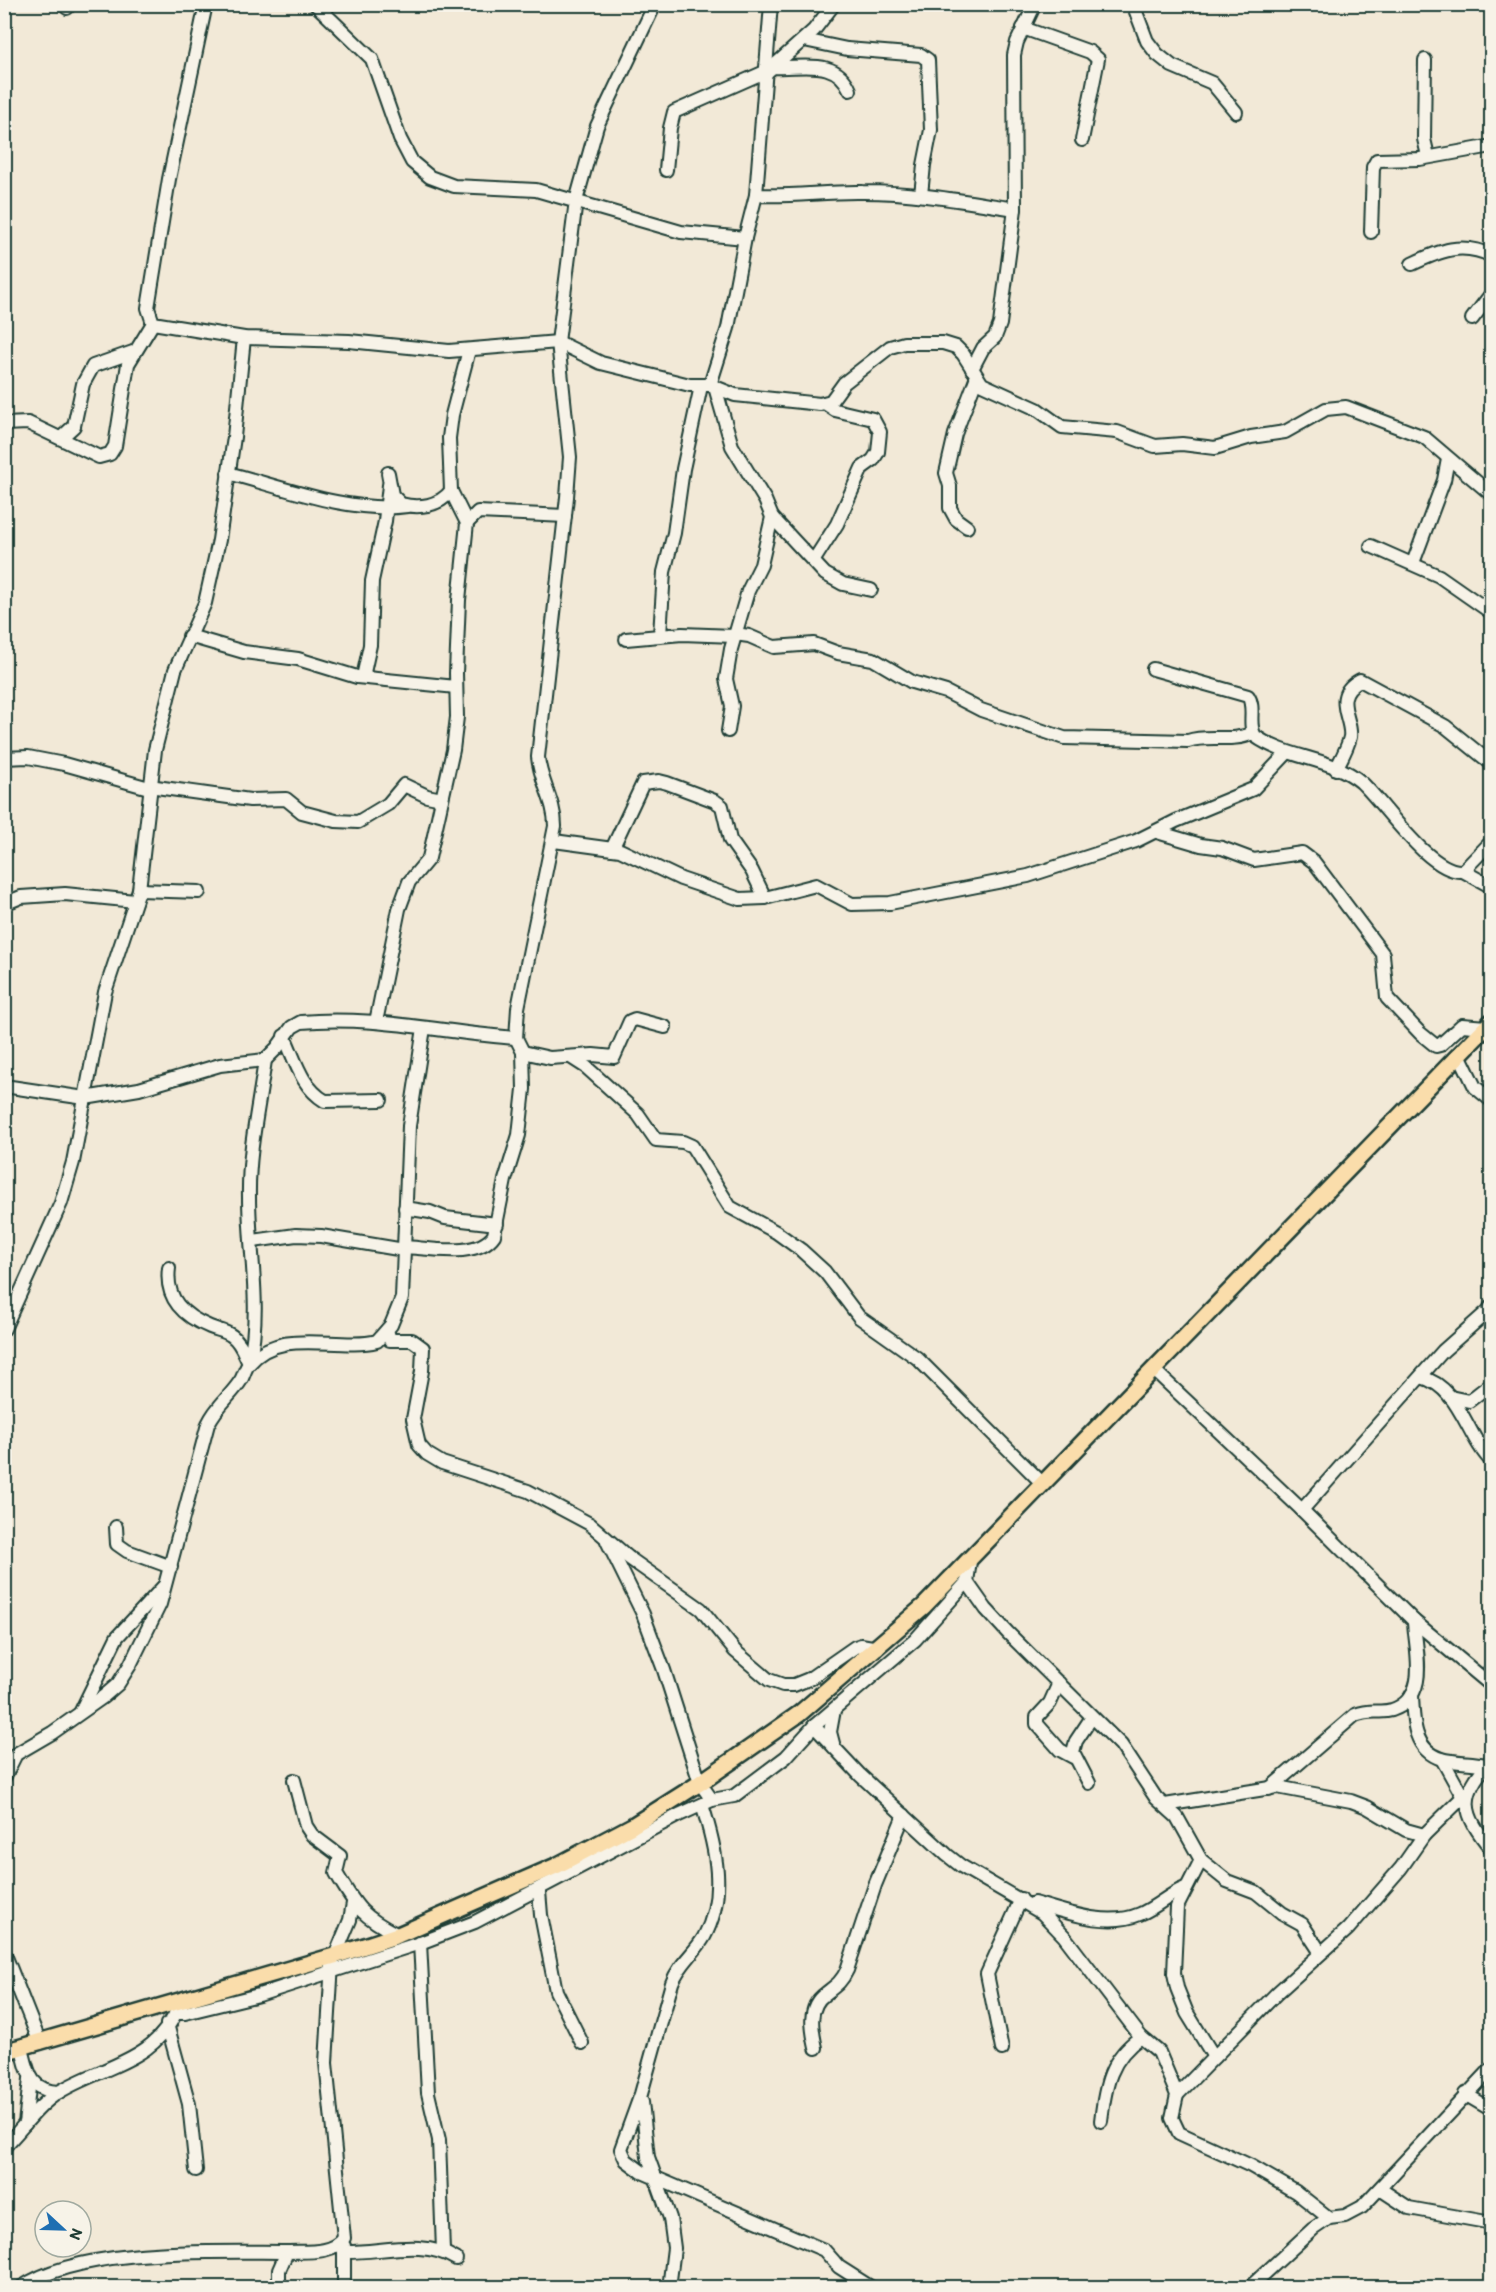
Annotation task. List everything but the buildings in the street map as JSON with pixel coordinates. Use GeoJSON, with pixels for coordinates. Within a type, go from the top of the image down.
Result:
{"type":"FeatureCollection","features":[{"type":"Feature","properties":{"kind":"main road"},"geometry":{"type":"LineString","coordinates":[[4,2052],[178,2007],[334,1963],[556,1866],[632,1826],[700,1784],[799,1714],[878,1648],[970,1561],[1042,1483],[1489,1024]]}},
{"type":"Feature","properties":{"kind":"street"},"geometry":{"type":"LineString","coordinates":[[153,323],[147,308],[169,179],[206,4]]}},
{"type":"Feature","properties":{"kind":"street"},"geometry":{"type":"LineString","coordinates":[[315,4],[372,58],[400,139],[412,162],[430,177],[454,186],[536,190],[681,232],[745,238]]}},
{"type":"Feature","properties":{"kind":"street"},"geometry":{"type":"LineString","coordinates":[[253,1241],[289,1236],[321,1236],[404,1249],[469,1249],[485,1245],[494,1235],[519,1135],[524,1089],[523,1052],[516,1038],[518,1008],[531,938],[554,841],[555,815],[548,788],[539,767],[538,757],[570,457],[558,342],[576,201],[597,126],[656,4]]}},
{"type":"Feature","properties":{"kind":"street"},"geometry":{"type":"LineString","coordinates":[[660,635],[664,572],[674,533],[683,469],[728,328],[745,238],[756,195],[769,70],[771,4]]}},
{"type":"Feature","properties":{"kind":"street"},"geometry":{"type":"LineString","coordinates":[[666,170],[670,128],[675,112],[769,70],[804,40],[834,4]]}},
{"type":"Feature","properties":{"kind":"street"},"geometry":{"type":"LineString","coordinates":[[967,527],[956,519],[950,508],[950,486],[946,473],[955,434],[983,348],[995,337],[1000,324],[1015,209],[1014,67],[1017,42],[1035,4]]}},
{"type":"Feature","properties":{"kind":"street"},"geometry":{"type":"LineString","coordinates":[[1133,4],[1148,41],[1157,54],[1172,66],[1212,84],[1236,112]]}},
{"type":"Feature","properties":{"kind":"street"},"geometry":{"type":"LineString","coordinates":[[1023,28],[1090,52],[1098,59],[1082,140]]}},
{"type":"Feature","properties":{"kind":"street"},"geometry":{"type":"LineString","coordinates":[[804,40],[840,48],[925,57],[929,69],[932,130],[924,165],[921,195]]}},
{"type":"Feature","properties":{"kind":"street"},"geometry":{"type":"LineString","coordinates":[[1425,60],[1424,139],[1428,156]]}},
{"type":"Feature","properties":{"kind":"street"},"geometry":{"type":"LineString","coordinates":[[769,70],[830,69],[845,79],[850,90]]}},
{"type":"Feature","properties":{"kind":"street"},"geometry":{"type":"LineString","coordinates":[[1371,232],[1374,168],[1377,160],[1428,156],[1491,146]]}},
{"type":"Feature","properties":{"kind":"street"},"geometry":{"type":"LineString","coordinates":[[756,195],[791,197],[861,192],[921,195],[1015,209]]}},
{"type":"Feature","properties":{"kind":"street"},"geometry":{"type":"LineString","coordinates":[[1412,264],[1452,247],[1467,248],[1491,256]]}},
{"type":"Feature","properties":{"kind":"street"},"geometry":{"type":"LineString","coordinates":[[1472,319],[1491,293]]}},
{"type":"Feature","properties":{"kind":"street"},"geometry":{"type":"LineString","coordinates":[[153,323],[244,338],[349,340],[418,349],[469,350],[558,342],[602,363],[709,386],[747,398],[826,405],[835,410],[873,419],[880,432],[878,452],[873,460],[862,468],[837,524],[814,560]]}},
{"type":"Feature","properties":{"kind":"street"},"geometry":{"type":"LineString","coordinates":[[4,424],[28,423],[99,457],[110,454],[115,446],[128,364],[133,352],[153,323]]}},
{"type":"Feature","properties":{"kind":"street"},"geometry":{"type":"LineString","coordinates":[[4,1329],[8,1312],[48,1237],[61,1203],[86,1098],[88,1070],[105,992],[137,896],[149,787],[168,696],[189,636],[205,603],[219,540],[234,437],[244,338]]}},
{"type":"Feature","properties":{"kind":"street"},"geometry":{"type":"LineString","coordinates":[[826,405],[844,384],[890,347],[904,343],[930,343],[983,348]]}},
{"type":"Feature","properties":{"kind":"street"},"geometry":{"type":"LineString","coordinates":[[956,347],[974,374],[991,390],[1036,409],[1062,427],[1117,432],[1155,446],[1182,444],[1215,448],[1251,437],[1285,432],[1326,409],[1346,407],[1424,437],[1491,495]]}},
{"type":"Feature","properties":{"kind":"street"},"geometry":{"type":"LineString","coordinates":[[376,1022],[399,909],[409,882],[429,858],[453,750],[457,717],[459,600],[467,523],[451,491],[449,438],[452,415],[469,350]]}},
{"type":"Feature","properties":{"kind":"street"},"geometry":{"type":"LineString","coordinates":[[61,438],[74,426],[83,384],[93,366],[133,352]]}},
{"type":"Feature","properties":{"kind":"street"},"geometry":{"type":"LineString","coordinates":[[709,386],[732,446],[765,500],[772,517],[825,574],[843,584],[871,590]]}},
{"type":"Feature","properties":{"kind":"street"},"geometry":{"type":"LineString","coordinates":[[1413,563],[1444,480],[1448,459]]}},
{"type":"Feature","properties":{"kind":"street"},"geometry":{"type":"LineString","coordinates":[[228,473],[345,503],[386,508],[425,506],[440,501],[451,491]]}},
{"type":"Feature","properties":{"kind":"street"},"geometry":{"type":"LineString","coordinates":[[363,677],[370,645],[372,581],[386,508],[388,479],[396,501],[407,506]]}},
{"type":"Feature","properties":{"kind":"street"},"geometry":{"type":"LineString","coordinates":[[467,523],[478,512],[565,516]]}},
{"type":"Feature","properties":{"kind":"street"},"geometry":{"type":"LineString","coordinates":[[729,731],[732,706],[726,679],[735,635],[748,591],[761,565],[772,517]]}},
{"type":"Feature","properties":{"kind":"street"},"geometry":{"type":"LineString","coordinates":[[1371,546],[1439,576],[1491,613]]}},
{"type":"Feature","properties":{"kind":"street"},"geometry":{"type":"LineString","coordinates":[[626,639],[660,635],[735,635],[749,636],[768,646],[814,644],[838,653],[873,659],[912,682],[946,692],[981,710],[1064,738],[1188,741],[1201,737],[1243,736],[1252,732]]}},
{"type":"Feature","properties":{"kind":"street"},"geometry":{"type":"LineString","coordinates":[[189,636],[244,652],[298,659],[363,677],[456,687]]}},
{"type":"Feature","properties":{"kind":"street"},"geometry":{"type":"LineString","coordinates":[[1153,669],[1248,696],[1252,702],[1252,732]]}},
{"type":"Feature","properties":{"kind":"street"},"geometry":{"type":"LineString","coordinates":[[1336,769],[1350,734],[1343,710],[1348,693],[1360,680],[1445,726],[1491,764]]}},
{"type":"Feature","properties":{"kind":"street"},"geometry":{"type":"LineString","coordinates":[[1252,732],[1269,746],[1336,769],[1360,782],[1406,835],[1447,870],[1463,871],[1491,887]]}},
{"type":"Feature","properties":{"kind":"street"},"geometry":{"type":"LineString","coordinates":[[554,841],[612,849],[633,855],[710,891],[740,899],[765,898],[816,885],[852,904],[890,903],[1028,876],[1084,859],[1157,832],[1176,821],[1252,789],[1260,784],[1287,753]]}},
{"type":"Feature","properties":{"kind":"street"},"geometry":{"type":"LineString","coordinates":[[4,759],[28,757],[149,787],[250,800],[286,799],[292,801],[302,812],[336,821],[358,822],[371,817],[388,804],[404,785],[427,796],[442,799]]}},
{"type":"Feature","properties":{"kind":"street"},"geometry":{"type":"LineString","coordinates":[[612,849],[643,783],[658,781],[667,783],[722,806],[730,840],[752,871],[765,898]]}},
{"type":"Feature","properties":{"kind":"street"},"geometry":{"type":"LineString","coordinates":[[1157,832],[1201,845],[1221,848],[1254,860],[1302,853],[1314,862],[1383,954],[1387,998],[1420,1033],[1436,1046],[1462,1025],[1489,1024]]}},
{"type":"Feature","properties":{"kind":"street"},"geometry":{"type":"LineString","coordinates":[[1463,871],[1491,840]]}},
{"type":"Feature","properties":{"kind":"street"},"geometry":{"type":"LineString","coordinates":[[4,904],[21,897],[65,894],[137,896],[199,892]]}},
{"type":"Feature","properties":{"kind":"street"},"geometry":{"type":"LineString","coordinates":[[523,1052],[536,1057],[572,1058],[593,1055],[615,1057],[628,1023],[632,1020],[665,1027]]}},
{"type":"Feature","properties":{"kind":"street"},"geometry":{"type":"LineString","coordinates":[[4,1778],[16,1754],[52,1733],[81,1712],[118,1684],[124,1675],[160,1604],[168,1581],[208,1424],[216,1407],[240,1381],[249,1363],[256,1301],[249,1198],[250,1157],[265,1060],[277,1048],[284,1036],[300,1022],[376,1022],[516,1038]]}},
{"type":"Feature","properties":{"kind":"street"},"geometry":{"type":"LineString","coordinates":[[249,1363],[273,1348],[289,1343],[372,1343],[382,1338],[387,1330],[402,1298],[409,1126],[424,1028]]}},
{"type":"Feature","properties":{"kind":"street"},"geometry":{"type":"LineString","coordinates":[[284,1036],[303,1079],[324,1101],[381,1100]]}},
{"type":"Feature","properties":{"kind":"street"},"geometry":{"type":"LineString","coordinates":[[1459,1054],[1475,1087],[1491,1101]]}},
{"type":"Feature","properties":{"kind":"street"},"geometry":{"type":"LineString","coordinates":[[572,1058],[586,1067],[638,1114],[657,1140],[683,1142],[692,1146],[730,1207],[776,1232],[825,1272],[859,1317],[917,1358],[1042,1483]]}},
{"type":"Feature","properties":{"kind":"street"},"geometry":{"type":"LineString","coordinates":[[4,1086],[86,1098],[140,1089],[220,1065],[265,1060]]}},
{"type":"Feature","properties":{"kind":"street"},"geometry":{"type":"LineString","coordinates":[[405,1208],[430,1212],[445,1218],[497,1224]]}},
{"type":"Feature","properties":{"kind":"street"},"geometry":{"type":"LineString","coordinates":[[169,1268],[166,1285],[181,1308],[197,1322],[231,1335],[240,1343],[249,1363]]}},
{"type":"Feature","properties":{"kind":"street"},"geometry":{"type":"LineString","coordinates":[[1302,1510],[1421,1377],[1491,1305]]}},
{"type":"Feature","properties":{"kind":"street"},"geometry":{"type":"LineString","coordinates":[[387,1330],[390,1340],[412,1340],[423,1348],[422,1371],[413,1419],[419,1445],[427,1454],[442,1463],[540,1496],[590,1524],[643,1569],[696,1605],[735,1651],[770,1680],[783,1685],[794,1685],[809,1679],[855,1647],[861,1645],[878,1648]]}},
{"type":"Feature","properties":{"kind":"street"},"geometry":{"type":"LineString","coordinates":[[1154,1370],[1302,1510],[1414,1621],[1491,1686]]}},
{"type":"Feature","properties":{"kind":"street"},"geometry":{"type":"LineString","coordinates":[[1421,1377],[1440,1385],[1491,1462]]}},
{"type":"Feature","properties":{"kind":"street"},"geometry":{"type":"LineString","coordinates":[[1450,1398],[1469,1401],[1491,1383]]}},
{"type":"Feature","properties":{"kind":"street"},"geometry":{"type":"LineString","coordinates":[[116,1527],[117,1544],[127,1551],[171,1567]]}},
{"type":"Feature","properties":{"kind":"street"},"geometry":{"type":"LineString","coordinates":[[605,1537],[643,1614],[664,1670],[707,1802],[715,1850],[717,1897],[705,1935],[696,1950],[677,1970],[672,1983],[641,2094],[621,2149],[634,2167],[653,2177],[824,2250],[838,2267],[872,2288]]}},
{"type":"Feature","properties":{"kind":"street"},"geometry":{"type":"LineString","coordinates":[[334,1963],[420,1943],[475,1922],[539,1891],[707,1802],[734,1796],[786,1757],[814,1726],[915,1640],[967,1582],[970,1561]]}},
{"type":"Feature","properties":{"kind":"street"},"geometry":{"type":"LineString","coordinates":[[81,1712],[117,1637],[168,1581]]}},
{"type":"Feature","properties":{"kind":"street"},"geometry":{"type":"LineString","coordinates":[[967,1582],[986,1609],[1121,1745],[1156,1798],[1177,1817],[1201,1860],[1227,1881],[1256,1892],[1282,1913],[1302,1924],[1321,1953]]}},
{"type":"Feature","properties":{"kind":"street"},"geometry":{"type":"LineString","coordinates":[[1414,1621],[1419,1665],[1412,1694],[1416,1735],[1426,1749],[1442,1759],[1466,1794],[1471,1822],[1491,1850]]}},
{"type":"Feature","properties":{"kind":"street"},"geometry":{"type":"LineString","coordinates":[[1059,1683],[1050,1703],[1037,1717],[1037,1724],[1060,1750],[1073,1757],[1089,1783]]}},
{"type":"Feature","properties":{"kind":"street"},"geometry":{"type":"LineString","coordinates":[[1269,1789],[1355,1715],[1370,1709],[1388,1711],[1396,1709],[1412,1694]]}},
{"type":"Feature","properties":{"kind":"street"},"geometry":{"type":"LineString","coordinates":[[834,1710],[830,1732],[834,1747]]}},
{"type":"Feature","properties":{"kind":"street"},"geometry":{"type":"LineString","coordinates":[[1073,1757],[1074,1745],[1092,1717]]}},
{"type":"Feature","properties":{"kind":"street"},"geometry":{"type":"LineString","coordinates":[[814,1726],[860,1775],[961,1866],[1042,1913],[1059,1930],[1141,2037],[1157,2050],[1177,2095],[1173,2124],[1185,2138],[1251,2166],[1296,2192],[1329,2218]]}},
{"type":"Feature","properties":{"kind":"street"},"geometry":{"type":"LineString","coordinates":[[1442,1759],[1488,1762]]}},
{"type":"Feature","properties":{"kind":"street"},"geometry":{"type":"LineString","coordinates":[[1177,2095],[1348,1929],[1424,1835],[1466,1794],[1488,1762]]}},
{"type":"Feature","properties":{"kind":"street"},"geometry":{"type":"LineString","coordinates":[[294,1780],[306,1826],[312,1835],[340,1856],[336,1873],[353,1903],[371,1920],[398,1935]]}},
{"type":"Feature","properties":{"kind":"street"},"geometry":{"type":"LineString","coordinates":[[1165,1805],[1277,1787],[1367,1806],[1406,1830],[1424,1835]]}},
{"type":"Feature","properties":{"kind":"street"},"geometry":{"type":"LineString","coordinates":[[816,2048],[812,2025],[813,2013],[820,1998],[840,1983],[847,1970],[875,1885],[904,1815]]}},
{"type":"Feature","properties":{"kind":"street"},"geometry":{"type":"LineString","coordinates":[[1201,1860],[1177,1907],[1174,1973],[1187,2013],[1214,2057]]}},
{"type":"Feature","properties":{"kind":"street"},"geometry":{"type":"LineString","coordinates":[[1022,1900],[1096,1919],[1125,1919],[1147,1911],[1185,1888]]}},
{"type":"Feature","properties":{"kind":"street"},"geometry":{"type":"LineString","coordinates":[[539,1891],[540,1916],[556,1991],[582,2043]]}},
{"type":"Feature","properties":{"kind":"street"},"geometry":{"type":"LineString","coordinates":[[1002,2049],[987,1974],[1022,1900]]}},
{"type":"Feature","properties":{"kind":"street"},"geometry":{"type":"LineString","coordinates":[[344,2288],[344,2238],[326,2062],[334,1963],[350,1920],[353,1903]]}},
{"type":"Feature","properties":{"kind":"street"},"geometry":{"type":"LineString","coordinates":[[420,1943],[428,2093],[439,2140],[443,2251]]}},
{"type":"Feature","properties":{"kind":"street"},"geometry":{"type":"LineString","coordinates":[[4,1952],[40,2043]]}},
{"type":"Feature","properties":{"kind":"street"},"geometry":{"type":"LineString","coordinates":[[4,2147],[58,2092],[127,2062],[147,2048],[167,2025],[178,2007]]}},
{"type":"Feature","properties":{"kind":"street"},"geometry":{"type":"LineString","coordinates":[[167,2025],[189,2104],[196,2169]]}},
{"type":"Feature","properties":{"kind":"street"},"geometry":{"type":"LineString","coordinates":[[1101,2121],[1115,2062],[1122,2051],[1141,2037]]}},
{"type":"Feature","properties":{"kind":"street"},"geometry":{"type":"LineString","coordinates":[[22,2048],[30,2079],[25,2125]]}},
{"type":"Feature","properties":{"kind":"street"},"geometry":{"type":"LineString","coordinates":[[1249,2288],[1294,2245],[1329,2218],[1345,2216],[1362,2207],[1491,2068]]}},
{"type":"Feature","properties":{"kind":"street"},"geometry":{"type":"LineString","coordinates":[[30,2079],[36,2087],[58,2092]]}},
{"type":"Feature","properties":{"kind":"street"},"geometry":{"type":"LineString","coordinates":[[641,2094],[643,2132],[653,2177],[662,2191],[674,2248],[669,2288]]}},
{"type":"Feature","properties":{"kind":"street"},"geometry":{"type":"LineString","coordinates":[[1465,2094],[1491,2110]]}},
{"type":"Feature","properties":{"kind":"street"},"geometry":{"type":"LineString","coordinates":[[1380,2189],[1410,2208],[1491,2223]]}},
{"type":"Feature","properties":{"kind":"street"},"geometry":{"type":"LineString","coordinates":[[20,2288],[36,2278],[82,2263],[200,2253],[323,2250],[336,2246],[344,2238]]}},
{"type":"Feature","properties":{"kind":"street"},"geometry":{"type":"LineString","coordinates":[[344,2252],[425,2248],[443,2251],[456,2259]]}},
{"type":"Feature","properties":{"kind":"street"},"geometry":{"type":"LineString","coordinates":[[279,2288],[279,2270],[287,2252]]}}]}
